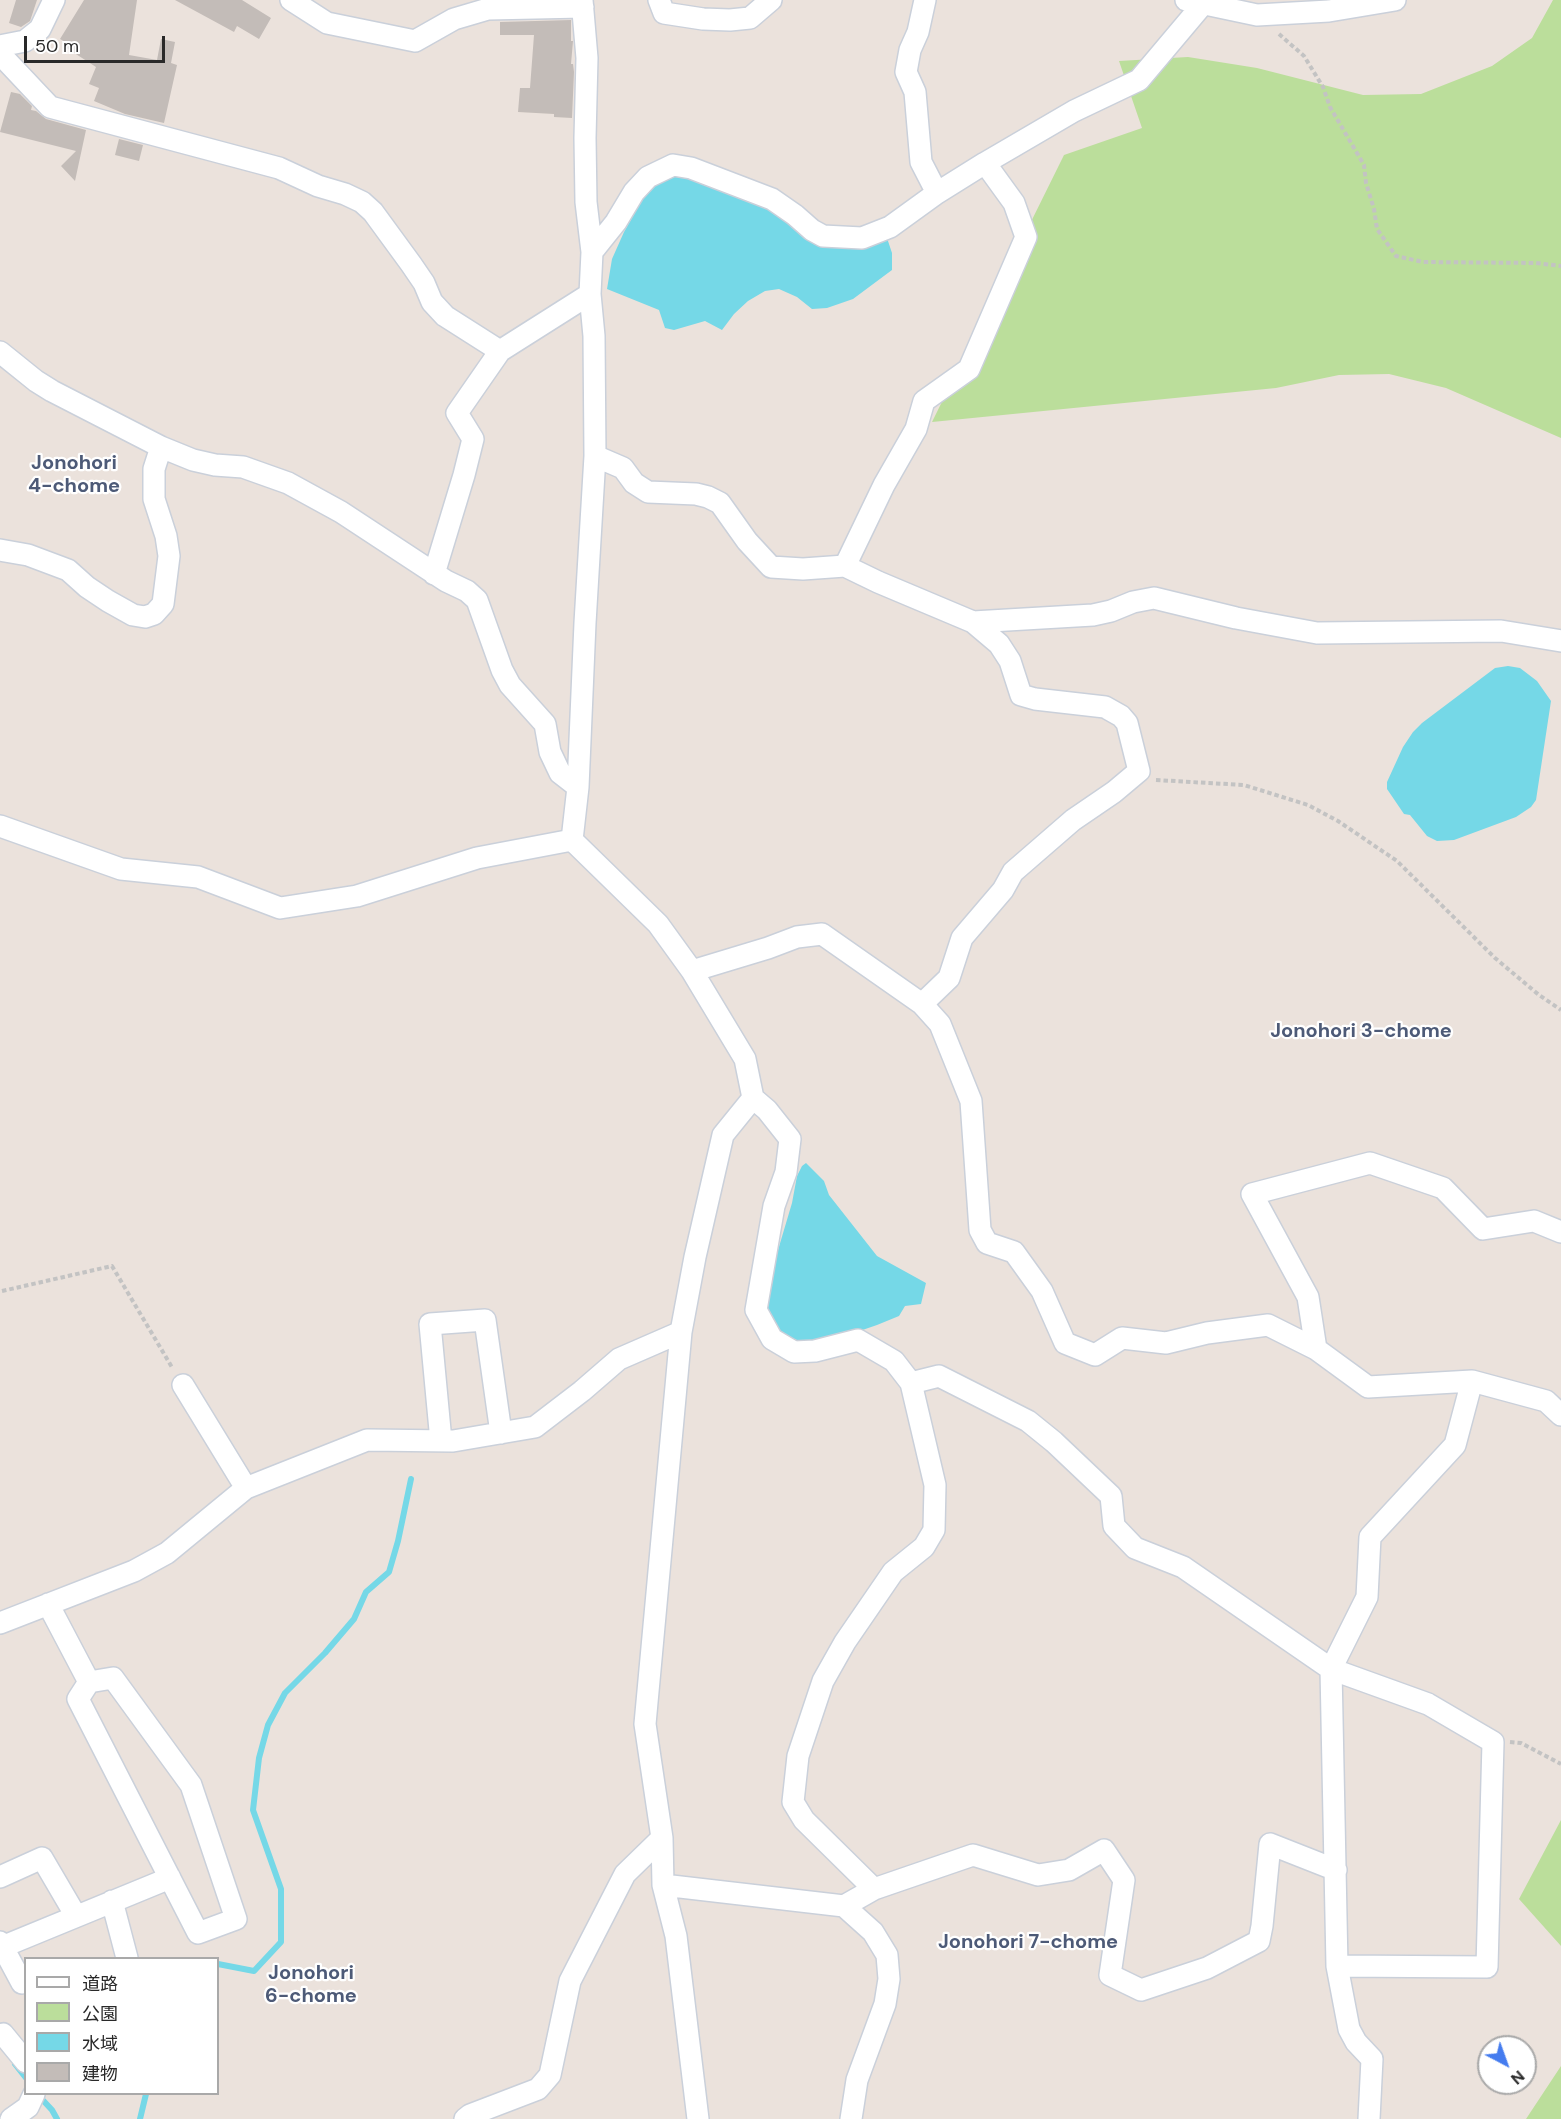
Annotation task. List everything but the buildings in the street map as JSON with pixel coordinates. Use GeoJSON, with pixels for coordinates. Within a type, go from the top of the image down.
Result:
{"type":"FeatureCollection","features":[{"type":"Feature","properties":{"kind":"street"},"geometry":{"type":"LineString","coordinates":[[0,46],[25,41],[39,29],[54,0]]}},
{"type":"Feature","properties":{"kind":"street"},"geometry":{"type":"LineString","coordinates":[[291,0],[315,7],[327,23],[415,41],[454,19],[488,9],[582,3],[587,58],[586,202],[592,252],[590,294],[594,336],[595,456],[578,787],[572,840]]}},
{"type":"Feature","properties":{"kind":"street"},"geometry":{"type":"LineString","coordinates":[[659,0],[664,13],[703,19],[730,20],[750,18],[771,0]]}},
{"type":"Feature","properties":{"kind":"street"},"geometry":{"type":"LineString","coordinates":[[924,0],[906,72],[915,92],[921,162],[938,193]]}},
{"type":"Feature","properties":{"kind":"street"},"geometry":{"type":"LineString","coordinates":[[592,252],[616,222],[634,192],[648,177],[673,165],[692,168],[772,199],[823,236],[862,238],[890,227],[985,163],[1074,111],[1138,80],[1195,2],[1257,15],[1329,11],[1395,0]]}},
{"type":"Feature","properties":{"kind":"street"},"geometry":{"type":"LineString","coordinates":[[0,54],[50,107],[279,168],[318,186],[362,202],[411,264],[424,283],[432,302],[445,316],[500,351]]}},
{"type":"Feature","properties":{"kind":"street"},"geometry":{"type":"LineString","coordinates":[[846,566],[884,484],[916,429],[924,401],[969,369],[1026,237],[1014,203],[985,163]]}},
{"type":"Feature","properties":{"kind":"street"},"geometry":{"type":"LineString","coordinates":[[434,574],[473,439],[457,413],[500,351],[590,294]]}},
{"type":"Feature","properties":{"kind":"street"},"geometry":{"type":"LineString","coordinates":[[0,352],[52,391],[161,447],[193,460],[215,465],[243,466],[288,483],[341,512],[434,574],[467,591],[477,600],[501,669],[510,685],[545,724],[550,752],[560,773],[578,787]]}},
{"type":"Feature","properties":{"kind":"street"},"geometry":{"type":"LineString","coordinates":[[0,550],[44,560],[68,570],[87,587],[133,615],[145,617],[154,614],[163,604],[169,556],[166,536],[154,499],[154,469],[161,447]]}},
{"type":"Feature","properties":{"kind":"street"},"geometry":{"type":"LineString","coordinates":[[595,456],[623,468],[634,483],[648,492],[696,494],[720,503],[747,541],[771,567],[803,569],[846,566],[973,622],[999,644],[1010,661],[1021,695],[1035,699],[1105,707],[1121,716],[1127,723],[1139,771],[1114,792],[1073,820],[1013,872],[1003,890],[962,938],[949,978],[922,1004]]}},
{"type":"Feature","properties":{"kind":"street"},"geometry":{"type":"LineString","coordinates":[[973,622],[1093,615],[1154,598],[1236,618],[1317,633],[1501,631],[1561,641]]}},
{"type":"Feature","properties":{"kind":"street"},"geometry":{"type":"LineString","coordinates":[[0,826],[121,869],[198,877],[280,908],[357,896],[477,858],[572,840]]}},
{"type":"Feature","properties":{"kind":"street"},"geometry":{"type":"LineString","coordinates":[[572,840],[658,924],[692,970],[745,1059],[753,1098],[767,1110],[790,1138],[786,1172],[774,1206],[756,1310],[772,1339],[794,1352],[815,1351],[858,1340],[894,1361],[911,1383],[935,1485],[934,1530],[924,1547],[893,1572],[845,1642],[823,1681],[798,1756],[793,1802],[804,1820],[874,1889]]}},
{"type":"Feature","properties":{"kind":"street"},"geometry":{"type":"LineString","coordinates":[[692,970],[768,948],[797,936],[822,934],[922,1004],[940,1024],[971,1101],[980,1230],[987,1243],[1014,1252],[1042,1291],[1065,1343],[1095,1355],[1122,1338],[1166,1343],[1268,1325],[1316,1350],[1368,1387],[1472,1381],[1546,1401],[1561,1415]]}},
{"type":"Feature","properties":{"kind":"street"},"geometry":{"type":"LineString","coordinates":[[698,2119],[676,1936],[663,1885],[662,1838],[645,1724],[681,1332],[695,1257],[723,1135],[753,1098]]}},
{"type":"Feature","properties":{"kind":"street"},"geometry":{"type":"LineString","coordinates":[[1316,1350],[1308,1298],[1252,1194],[1370,1163],[1443,1188],[1483,1229],[1534,1221],[1561,1232]]}},
{"type":"Feature","properties":{"kind":"street"},"geometry":{"type":"LineString","coordinates":[[441,1441],[430,1324],[485,1320],[501,1433]]}},
{"type":"Feature","properties":{"kind":"street"},"geometry":{"type":"LineString","coordinates":[[0,1623],[134,1571],[167,1553],[246,1488],[367,1440],[441,1441],[535,1427],[619,1359],[681,1332]]}},
{"type":"Feature","properties":{"kind":"street"},"geometry":{"type":"LineString","coordinates":[[911,1383],[939,1376],[1028,1421],[1112,1496],[1114,1526],[1134,1548],[1183,1567],[1331,1669],[1428,1704],[1493,1742],[1487,1967],[1337,1966]]}},
{"type":"Feature","properties":{"kind":"street"},"geometry":{"type":"LineString","coordinates":[[1369,2119],[1372,2059],[1356,2042],[1349,2029],[1337,1966],[1331,1669],[1367,1597],[1370,1537],[1455,1445],[1472,1381]]}},
{"type":"Feature","properties":{"kind":"street"},"geometry":{"type":"LineString","coordinates":[[183,1385],[246,1488]]}},
{"type":"Feature","properties":{"kind":"street"},"geometry":{"type":"LineString","coordinates":[[48,1604],[89,1682]]}},
{"type":"Feature","properties":{"kind":"street"},"geometry":{"type":"LineString","coordinates":[[113,1678],[191,1785],[236,1919],[198,1933],[78,1699],[89,1682],[113,1678]]}},
{"type":"Feature","properties":{"kind":"street"},"geometry":{"type":"LineString","coordinates":[[465,2119],[538,2089],[550,2075],[570,1981],[625,1874],[662,1838]]}},
{"type":"Feature","properties":{"kind":"street"},"geometry":{"type":"LineString","coordinates":[[844,1906],[874,1889],[973,1855],[1038,1875],[1069,1869],[1104,1850],[1124,1880],[1110,1975],[1141,1990],[1207,1968],[1259,1941],[1270,1844],[1336,1870]]}},
{"type":"Feature","properties":{"kind":"street"},"geometry":{"type":"LineString","coordinates":[[0,1877],[42,1858],[76,1916]]}},
{"type":"Feature","properties":{"kind":"street"},"geometry":{"type":"LineString","coordinates":[[22,1983],[1,1945],[170,1878]]}},
{"type":"Feature","properties":{"kind":"street"},"geometry":{"type":"LineString","coordinates":[[663,1885],[844,1906],[873,1932],[887,1956],[890,1979],[885,2004],[857,2080],[851,2119]]}},
{"type":"Feature","properties":{"kind":"street"},"geometry":{"type":"LineString","coordinates":[[112,1901],[126,1957]]}},
{"type":"Feature","properties":{"kind":"street"},"geometry":{"type":"LineString","coordinates":[[0,2036],[3,2034],[24,2060]]}},
{"type":"Feature","properties":{"kind":"street"},"geometry":{"type":"LineString","coordinates":[[11,2119],[28,2107],[34,2095]]}},
{"type":"Feature","properties":{"kind":"path"},"geometry":{"type":"LineString","coordinates":[[1257,15],[1304,56],[1323,87],[1330,107],[1364,165],[1377,230],[1396,256],[1423,262],[1536,263],[1561,266]]}},
{"type":"Feature","properties":{"kind":"path"},"geometry":{"type":"LineString","coordinates":[[1139,771],[1151,780],[1244,785],[1308,805],[1338,820],[1397,861],[1495,958],[1539,995],[1561,1010]]}},
{"type":"Feature","properties":{"kind":"path"},"geometry":{"type":"LineString","coordinates":[[2,1291],[112,1266],[183,1385]]}},
{"type":"Feature","properties":{"kind":"path"},"geometry":{"type":"LineString","coordinates":[[1493,1742],[1521,1743],[1561,1764]]}},
{"type":"Feature","properties":{"kind":"green space"},"geometry":{"type":"Polygon","coordinates":[[[1553,0],[1561,0],[1561,438],[1446,388],[1389,374],[1339,375],[1276,388],[932,422],[1064,155],[1142,128],[1119,61],[1188,57],[1257,68],[1363,95],[1421,94],[1492,66],[1532,38],[1553,0]]]}},
{"type":"Feature","properties":{"kind":"green space"},"geometry":{"type":"Polygon","coordinates":[[[1561,1820],[1561,1946],[1519,1899],[1561,1820]]]}},
{"type":"Feature","properties":{"kind":"green space"},"geometry":{"type":"Polygon","coordinates":[[[1561,2066],[1561,2119],[1526,2119],[1561,2066]]]}},
{"type":"Feature","properties":{"kind":"water"},"geometry":{"type":"Polygon","coordinates":[[[681,175],[765,203],[810,241],[887,238],[892,253],[892,270],[853,299],[827,308],[812,309],[797,297],[779,289],[765,291],[748,301],[722,330],[705,321],[674,330],[665,328],[659,310],[607,289],[612,259],[650,185],[666,176],[681,175]]]}},
{"type":"Feature","properties":{"kind":"water"},"geometry":{"type":"Polygon","coordinates":[[[1508,666],[1520,668],[1537,681],[1551,701],[1536,800],[1531,807],[1516,817],[1454,840],[1437,841],[1427,836],[1410,815],[1404,814],[1387,789],[1387,782],[1403,747],[1422,723],[1495,668],[1508,666]]]}},
{"type":"Feature","properties":{"kind":"water"},"geometry":{"type":"Polygon","coordinates":[[[806,1163],[824,1181],[829,1195],[877,1256],[926,1283],[921,1304],[905,1306],[899,1316],[877,1325],[842,1337],[812,1343],[792,1343],[766,1320],[770,1277],[792,1203],[797,1176],[806,1163]]]}},
{"type":"Feature","properties":{"kind":"waterway"},"geometry":{"type":"LineString","coordinates":[[219,1964],[254,1971],[281,1942],[281,1889],[253,1810],[259,1758],[268,1725],[285,1693],[325,1653],[354,1619],[366,1592],[389,1572],[411,1479]]}},
{"type":"Feature","properties":{"kind":"waterway"},"geometry":{"type":"LineString","coordinates":[[15,2064],[24,2075]]}},
{"type":"Feature","properties":{"kind":"waterway"},"geometry":{"type":"LineString","coordinates":[[140,2119],[146,2095]]}},
{"type":"Feature","properties":{"kind":"waterway"},"geometry":{"type":"LineString","coordinates":[[39,2096],[57,2119]]}},
{"type":"Feature","properties":{"kind":"district","name":"Jonohori 4-chome"},"geometry":{"type":"Point","coordinates":[74,476]}},
{"type":"Feature","properties":{"kind":"district","name":"Jonohori 3-chome"},"geometry":{"type":"Point","coordinates":[1361,1032]}},
{"type":"Feature","properties":{"kind":"district","name":"Jonohori 7-chome"},"geometry":{"type":"Point","coordinates":[1028,1943]}},
{"type":"Feature","properties":{"kind":"district","name":"Jonohori 6-chome"},"geometry":{"type":"Point","coordinates":[311,1986]}}]}
